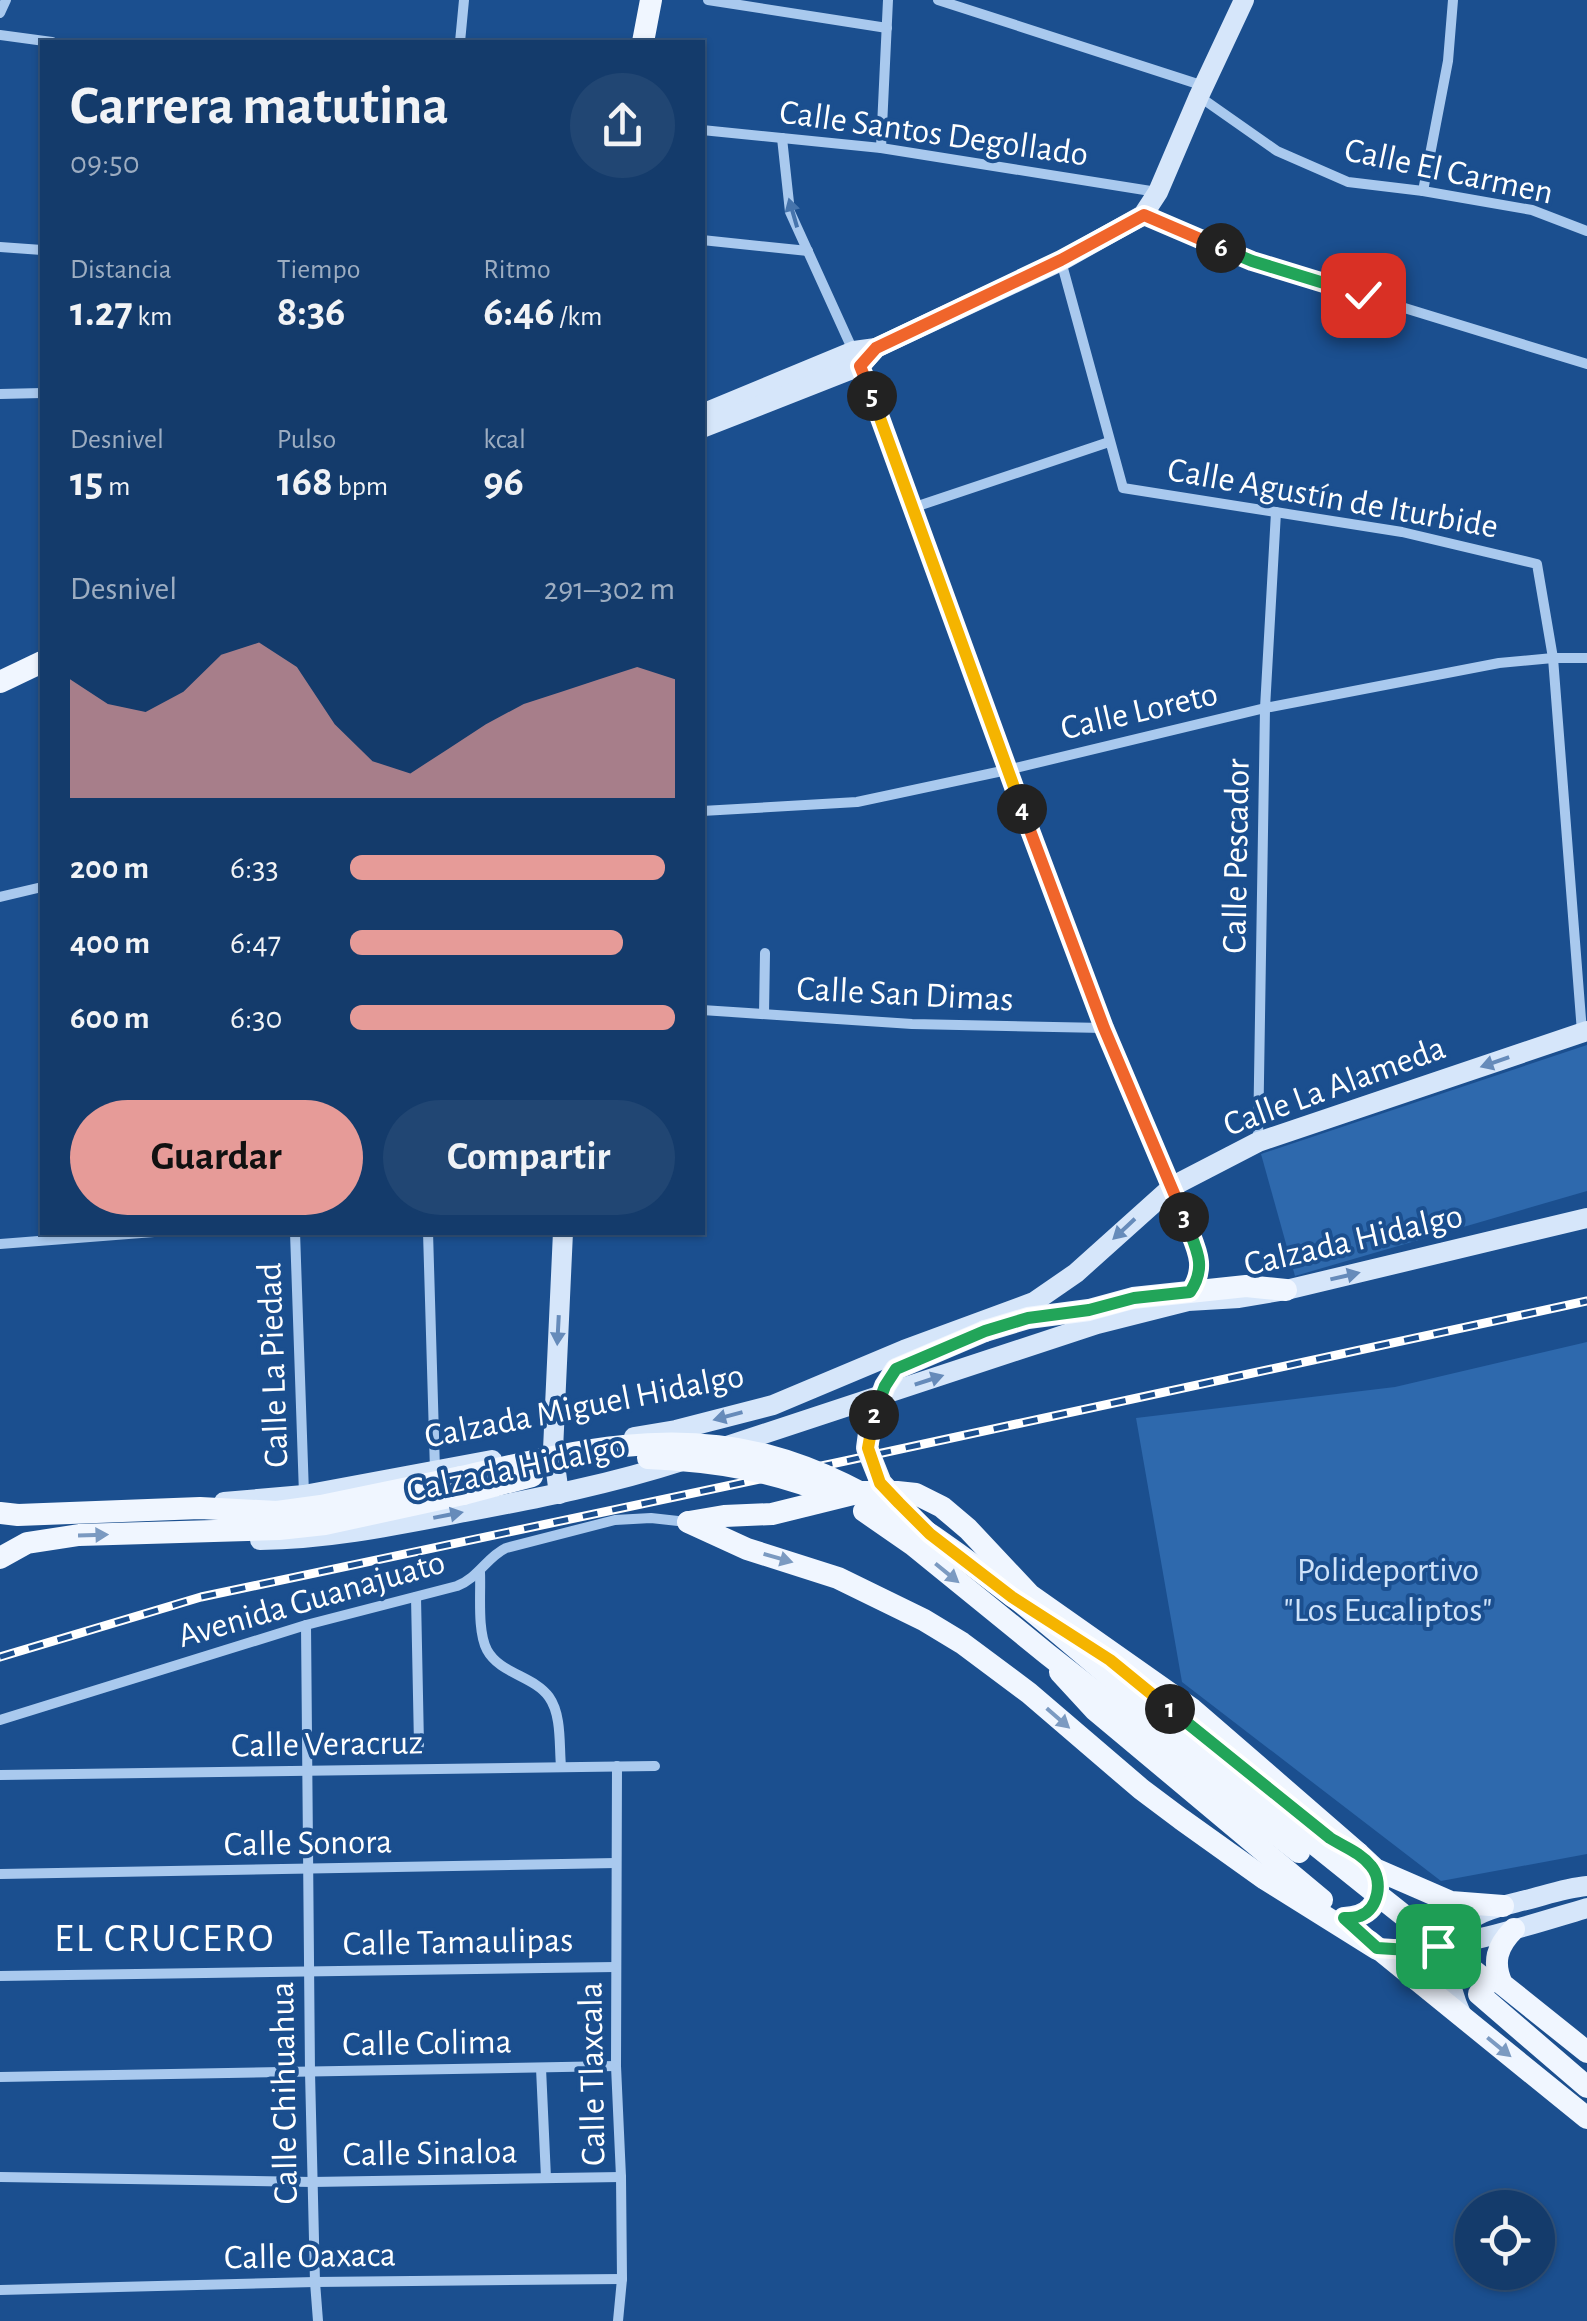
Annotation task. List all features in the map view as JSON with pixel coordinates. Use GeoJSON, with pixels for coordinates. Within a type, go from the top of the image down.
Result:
{"type":"FeatureCollection","features":[{"type":"Feature","properties":{"kind":"main road"},"geometry":{"type":"LineString","coordinates":[[643,40],[650,0]]}},
{"type":"Feature","properties":{"kind":"main road"},"geometry":{"type":"LineString","coordinates":[[0,682],[40,663]]}},
{"type":"Feature","properties":{"kind":"main road"},"geometry":{"type":"LineString","coordinates":[[930,1534],[880,1483],[868,1448],[870,1426],[896,1369],[980,1327],[1089,1310],[1134,1298],[1246,1286],[1286,1290]]}},
{"type":"Feature","properties":{"kind":"main road"},"geometry":{"type":"LineString","coordinates":[[462,1485],[572,1452],[640,1443],[689,1444],[765,1455],[848,1486],[930,1534],[1012,1597],[1484,1988],[1587,2087]]}},
{"type":"Feature","properties":{"kind":"main road"},"geometry":{"type":"LineString","coordinates":[[462,1485],[643,1458],[747,1468],[795,1480],[840,1498],[913,1545],[1046,1654],[1587,2066]]}},
{"type":"Feature","properties":{"kind":"main road","name":"Calzada Miguel Hidalgo"},"geometry":{"type":"LineString","coordinates":[[0,1513],[200,1508],[277,1512],[462,1485]]}},
{"type":"Feature","properties":{"kind":"main road","name":"Calzada Miguel Hidalgo"},"geometry":{"type":"LineString","coordinates":[[0,1558],[27,1542],[79,1535],[324,1524],[462,1485]]}},
{"type":"Feature","properties":{"kind":"main road"},"geometry":{"type":"LineString","coordinates":[[688,1522],[772,1514],[861,1492],[916,1494],[942,1507],[1030,1595],[1192,1709],[1366,1861],[1379,1890],[1374,1904],[1366,1914],[1344,1918]]}},
{"type":"Feature","properties":{"kind":"main road"},"geometry":{"type":"LineString","coordinates":[[688,1522],[748,1549],[838,1578],[962,1643],[1029,1692],[1126,1777],[1181,1819],[1265,1878],[1377,1948]]}},
{"type":"Feature","properties":{"kind":"main road"},"geometry":{"type":"LineString","coordinates":[[1012,1597],[1110,1660],[1330,1838],[1366,1861],[1451,1902],[1502,1906]]}},
{"type":"Feature","properties":{"kind":"main road"},"geometry":{"type":"LineString","coordinates":[[1046,1654],[1095,1710],[1377,1948],[1587,2118]]}},
{"type":"Feature","properties":{"kind":"main road"},"geometry":{"type":"LineString","coordinates":[[1514,1929],[1504,1939],[1496,1961],[1502,1984],[1587,2052]]}},
{"type":"Feature","properties":{"kind":"street"},"geometry":{"type":"LineString","coordinates":[[0,14],[6,0]]}},
{"type":"Feature","properties":{"kind":"street"},"geometry":{"type":"LineString","coordinates":[[460,40],[464,0]]}},
{"type":"Feature","properties":{"kind":"street"},"geometry":{"type":"LineString","coordinates":[[708,0],[888,28]]}},
{"type":"Feature","properties":{"kind":"street"},"geometry":{"type":"LineString","coordinates":[[881,148],[888,0]]}},
{"type":"Feature","properties":{"kind":"street","name":"Calle El Carmen"},"geometry":{"type":"LineString","coordinates":[[938,0],[1201,91],[1277,151],[1348,182],[1532,210],[1587,231]]}},
{"type":"Feature","properties":{"kind":"street"},"geometry":{"type":"LineString","coordinates":[[705,427],[1061,260],[1144,215],[1244,0]]}},
{"type":"Feature","properties":{"kind":"street"},"geometry":{"type":"LineString","coordinates":[[1423,191],[1448,61],[1454,0]]}},
{"type":"Feature","properties":{"kind":"street"},"geometry":{"type":"LineString","coordinates":[[0,35],[40,40]]}},
{"type":"Feature","properties":{"kind":"street","name":"Calle Santos Degollado"},"geometry":{"type":"LineString","coordinates":[[705,130],[881,148],[1158,192]]}},
{"type":"Feature","properties":{"kind":"street"},"geometry":{"type":"LineString","coordinates":[[782,138],[790,212],[857,358],[1104,1028],[1200,1262],[1199,1279],[1190,1292]]}},
{"type":"Feature","properties":{"kind":"street"},"geometry":{"type":"LineString","coordinates":[[1144,215],[1252,261],[1587,364]]}},
{"type":"Feature","properties":{"kind":"street"},"geometry":{"type":"LineString","coordinates":[[705,240],[808,251]]}},
{"type":"Feature","properties":{"kind":"street"},"geometry":{"type":"LineString","coordinates":[[0,247],[40,250]]}},
{"type":"Feature","properties":{"kind":"street","name":"Calle Agustín de Iturbide"},"geometry":{"type":"LineString","coordinates":[[1061,260],[1123,488],[1402,532],[1538,564],[1553,658],[1584,1032]]}},
{"type":"Feature","properties":{"kind":"street"},"geometry":{"type":"LineString","coordinates":[[705,413],[857,358]]}},
{"type":"Feature","properties":{"kind":"street"},"geometry":{"type":"LineString","coordinates":[[0,394],[40,393]]}},
{"type":"Feature","properties":{"kind":"street"},"geometry":{"type":"LineString","coordinates":[[912,508],[1109,442]]}},
{"type":"Feature","properties":{"kind":"street","name":"Calle Pescador"},"geometry":{"type":"LineString","coordinates":[[1258,1142],[1265,708],[1276,512]]}},
{"type":"Feature","properties":{"kind":"street","name":"Calle Loreto"},"geometry":{"type":"LineString","coordinates":[[705,811],[857,802],[1265,708],[1498,663],[1587,658]]}},
{"type":"Feature","properties":{"kind":"street"},"geometry":{"type":"LineString","coordinates":[[0,897],[40,887]]}},
{"type":"Feature","properties":{"kind":"street"},"geometry":{"type":"LineString","coordinates":[[764,1014],[765,953]]}},
{"type":"Feature","properties":{"kind":"street","name":"Calle San Dimas"},"geometry":{"type":"LineString","coordinates":[[705,1010],[912,1024],[1104,1028]]}},
{"type":"Feature","properties":{"kind":"street","name":"Calle La Alameda"},"geometry":{"type":"LineString","coordinates":[[1076,1273],[1172,1186],[1258,1142],[1584,1032]]}},
{"type":"Feature","properties":{"kind":"street","name":"Calzada Hidalgo"},"geometry":{"type":"LineString","coordinates":[[143,1533],[290,1540],[364,1531],[559,1494],[632,1478],[1097,1324],[1188,1300],[1239,1298],[1286,1290],[1587,1218]]}},
{"type":"Feature","properties":{"kind":"street"},"geometry":{"type":"LineString","coordinates":[[0,1244],[91,1235]]}},
{"type":"Feature","properties":{"kind":"street","name":"Calle La Piedad"},"geometry":{"type":"LineString","coordinates":[[295,1235],[304,1495]]}},
{"type":"Feature","properties":{"kind":"street"},"geometry":{"type":"LineString","coordinates":[[428,1235],[435,1470]]}},
{"type":"Feature","properties":{"kind":"street"},"geometry":{"type":"LineString","coordinates":[[559,1494],[553,1450],[563,1235]]}},
{"type":"Feature","properties":{"kind":"street","name":"Calzada Miguel Hidalgo"},"geometry":{"type":"LineString","coordinates":[[200,1508],[221,1502],[304,1495],[676,1430],[773,1404],[904,1350],[980,1327],[1034,1302],[1076,1273]]}},
{"type":"Feature","properties":{"kind":"street"},"geometry":{"type":"LineString","coordinates":[[980,1327],[970,1335],[972,1348],[985,1361]]}},
{"type":"Feature","properties":{"kind":"street"},"geometry":{"type":"LineString","coordinates":[[773,1404],[781,1428]]}},
{"type":"Feature","properties":{"kind":"street"},"geometry":{"type":"LineString","coordinates":[[631,1437],[632,1478]]}},
{"type":"Feature","properties":{"kind":"street","name":"Avenida Guanajuato"},"geometry":{"type":"LineString","coordinates":[[0,1720],[306,1625],[458,1586],[480,1572],[499,1551],[614,1520],[688,1522]]}},
{"type":"Feature","properties":{"kind":"street"},"geometry":{"type":"LineString","coordinates":[[480,1572],[483,1639],[498,1664],[550,1698],[556,1711],[561,1766]]}},
{"type":"Feature","properties":{"kind":"street"},"geometry":{"type":"LineString","coordinates":[[416,1597],[419,1745]]}},
{"type":"Feature","properties":{"kind":"street","name":"Calle Chihuahua"},"geometry":{"type":"LineString","coordinates":[[306,1625],[310,2072],[318,2321]]}},
{"type":"Feature","properties":{"kind":"street","name":"Calle Tlaxcala"},"geometry":{"type":"LineString","coordinates":[[616,1766],[616,2066],[622,2279],[618,2321]]}},
{"type":"Feature","properties":{"kind":"street","name":"Calle Veracruz"},"geometry":{"type":"LineString","coordinates":[[0,1775],[655,1766]]}},
{"type":"Feature","properties":{"kind":"street","name":"Calle Sonora"},"geometry":{"type":"LineString","coordinates":[[0,1874],[616,1863]]}},
{"type":"Feature","properties":{"kind":"street"},"geometry":{"type":"LineString","coordinates":[[1462,2016],[1448,1976],[1453,1943],[1466,1922],[1502,1906],[1587,1886]]}},
{"type":"Feature","properties":{"kind":"street"},"geometry":{"type":"LineString","coordinates":[[1377,1948],[1409,1950],[1453,1943],[1587,1908]]}},
{"type":"Feature","properties":{"kind":"street","name":"Calle Tamaulipas"},"geometry":{"type":"LineString","coordinates":[[0,1976],[616,1967]]}},
{"type":"Feature","properties":{"kind":"street","name":"Calle Colima"},"geometry":{"type":"LineString","coordinates":[[0,2076],[616,2066]]}},
{"type":"Feature","properties":{"kind":"street"},"geometry":{"type":"LineString","coordinates":[[541,2068],[546,2178]]}},
{"type":"Feature","properties":{"kind":"street","name":"Calle Sinaloa"},"geometry":{"type":"LineString","coordinates":[[0,2177],[312,2182],[621,2177]]}},
{"type":"Feature","properties":{"kind":"street","name":"Calle Oaxaca"},"geometry":{"type":"LineString","coordinates":[[0,2290],[622,2279]]}},
{"type":"Feature","properties":{"kind":"green space"},"geometry":{"type":"Polygon","coordinates":[[[1587,1045],[1587,1191],[1295,1276],[1261,1154],[1587,1045]]]}},
{"type":"Feature","properties":{"kind":"green space","name":"Polideportivo \"Los Eucaliptos\""},"geometry":{"type":"Polygon","coordinates":[[[1587,1342],[1587,1854],[1441,1881],[1182,1682],[1136,1418],[1395,1387],[1587,1342]]]}},
{"type":"Feature","properties":{"kind":"railway"},"geometry":{"type":"LineString","coordinates":[[0,1657],[201,1597],[1587,1301]]}},
{"type":"Feature","properties":{"kind":"district","name":"EL CRUCERO"},"geometry":{"type":"Point","coordinates":[165,1937]}},
{"type":"Feature","properties":{"kind":"route"},"geometry":{"type":"LineString","coordinates":[[1363,295],[1252,261],[1144,215],[1061,260],[876,348],[860,366],[1104,1028],[1200,1262],[1199,1279],[1190,1292],[1028,1318],[985,1331],[896,1369],[877,1405],[868,1448],[880,1483],[930,1534],[1012,1597],[1110,1660],[1330,1838],[1358,1852],[1375,1869],[1379,1890],[1366,1914],[1344,1918],[1377,1948],[1409,1950],[1438,1946]]}}]}
